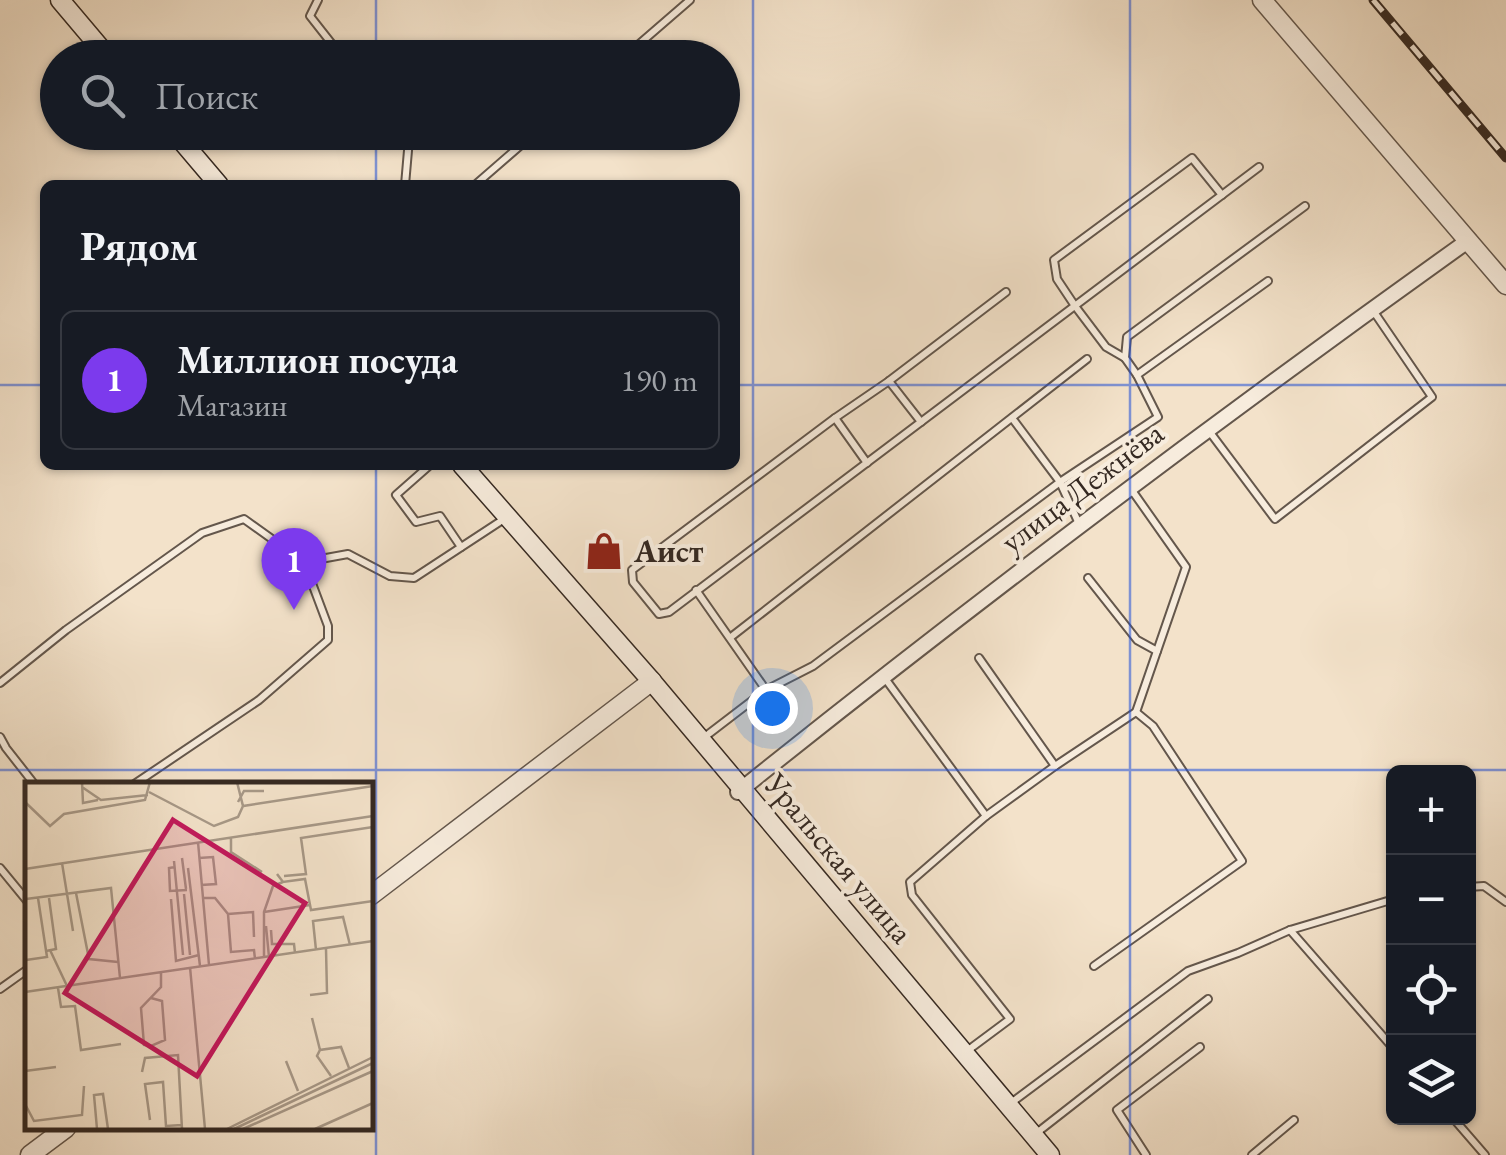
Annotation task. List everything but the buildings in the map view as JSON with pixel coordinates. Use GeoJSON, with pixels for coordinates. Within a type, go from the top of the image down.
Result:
{"type":"FeatureCollection","features":[{"type":"Feature","properties":{"kind":"main road"},"geometry":{"type":"LineString","coordinates":[[62,0],[96,40]]}},
{"type":"Feature","properties":{"kind":"main road"},"geometry":{"type":"LineString","coordinates":[[1262,0],[1506,285]]}},
{"type":"Feature","properties":{"kind":"main road"},"geometry":{"type":"LineString","coordinates":[[191,150],[217,180]]}},
{"type":"Feature","properties":{"kind":"main road","name":"Уральская улица"},"geometry":{"type":"LineString","coordinates":[[464,470],[701,740],[740,790]]}},
{"type":"Feature","properties":{"kind":"main road","name":"Уральская улица"},"geometry":{"type":"LineString","coordinates":[[464,470],[650,683],[1046,1155]]}},
{"type":"Feature","properties":{"kind":"main road"},"geometry":{"type":"LineString","coordinates":[[372,894],[650,683]]}},
{"type":"Feature","properties":{"kind":"main road"},"geometry":{"type":"LineString","coordinates":[[30,1155],[63,1130]]}},
{"type":"Feature","properties":{"kind":"street","name":"улица Дежнёва"},"geometry":{"type":"LineString","coordinates":[[740,790],[1130,488],[1470,240]]}},
{"type":"Feature","properties":{"kind":"lane"},"geometry":{"type":"LineString","coordinates":[[318,0],[310,16],[329,40]]}},
{"type":"Feature","properties":{"kind":"lane"},"geometry":{"type":"LineString","coordinates":[[644,40],[690,0]]}},
{"type":"Feature","properties":{"kind":"lane"},"geometry":{"type":"LineString","coordinates":[[406,180],[408,150]]}},
{"type":"Feature","properties":{"kind":"lane"},"geometry":{"type":"LineString","coordinates":[[481,180],[515,150]]}},
{"type":"Feature","properties":{"kind":"lane"},"geometry":{"type":"LineString","coordinates":[[701,740],[766,690],[813,666],[1060,482],[1158,418],[1126,358],[1106,347],[1057,279],[1054,260],[1192,158],[1222,195]]}},
{"type":"Feature","properties":{"kind":"lane"},"geometry":{"type":"LineString","coordinates":[[1006,292],[632,570],[632,582],[658,614],[668,612],[1259,167]]}},
{"type":"Feature","properties":{"kind":"lane"},"geometry":{"type":"LineString","coordinates":[[1126,358],[1127,337],[1305,206]]}},
{"type":"Feature","properties":{"kind":"lane"},"geometry":{"type":"LineString","coordinates":[[1136,375],[1268,281]]}},
{"type":"Feature","properties":{"kind":"lane"},"geometry":{"type":"LineString","coordinates":[[1208,430],[1275,519],[1432,397],[1372,309]]}},
{"type":"Feature","properties":{"kind":"lane"},"geometry":{"type":"LineString","coordinates":[[732,637],[1087,360]]}},
{"type":"Feature","properties":{"kind":"lane"},"geometry":{"type":"LineString","coordinates":[[889,381],[921,422]]}},
{"type":"Feature","properties":{"kind":"lane"},"geometry":{"type":"LineString","coordinates":[[834,418],[867,463]]}},
{"type":"Feature","properties":{"kind":"lane"},"geometry":{"type":"LineString","coordinates":[[1012,418],[1060,482],[1080,526]]}},
{"type":"Feature","properties":{"kind":"lane"},"geometry":{"type":"LineString","coordinates":[[425,470],[396,496],[416,522],[440,516],[460,547]]}},
{"type":"Feature","properties":{"kind":"lane"},"geometry":{"type":"LineString","coordinates":[[962,1055],[1010,1019],[912,895],[910,882],[986,816],[1136,712],[1186,567],[1130,488]]}},
{"type":"Feature","properties":{"kind":"lane"},"geometry":{"type":"LineString","coordinates":[[304,562],[348,554],[390,576],[414,578],[505,518]]}},
{"type":"Feature","properties":{"kind":"lane"},"geometry":{"type":"LineString","coordinates":[[0,684],[66,630],[202,532],[244,519],[304,562],[328,626],[328,640],[259,700],[137,782]]}},
{"type":"Feature","properties":{"kind":"lane"},"geometry":{"type":"LineString","coordinates":[[1088,578],[1136,640],[1157,651]]}},
{"type":"Feature","properties":{"kind":"lane"},"geometry":{"type":"LineString","coordinates":[[696,590],[766,690]]}},
{"type":"Feature","properties":{"kind":"lane"},"geometry":{"type":"LineString","coordinates":[[980,658],[1055,766]]}},
{"type":"Feature","properties":{"kind":"lane"},"geometry":{"type":"LineString","coordinates":[[883,676],[986,816]]}},
{"type":"Feature","properties":{"kind":"lane"},"geometry":{"type":"LineString","coordinates":[[1094,966],[1242,861],[1153,726],[1136,712]]}},
{"type":"Feature","properties":{"kind":"lane"},"geometry":{"type":"LineString","coordinates":[[0,737],[33,782]]}},
{"type":"Feature","properties":{"kind":"lane"},"geometry":{"type":"LineString","coordinates":[[0,868],[25,898]]}},
{"type":"Feature","properties":{"kind":"lane"},"geometry":{"type":"LineString","coordinates":[[1476,886],[1484,886],[1506,902]]}},
{"type":"Feature","properties":{"kind":"lane"},"geometry":{"type":"LineString","coordinates":[[1006,1107],[1188,971],[1290,930],[1386,901]]}},
{"type":"Feature","properties":{"kind":"lane"},"geometry":{"type":"LineString","coordinates":[[1290,930],[1386,1040]]}},
{"type":"Feature","properties":{"kind":"lane"},"geometry":{"type":"LineString","coordinates":[[0,989],[25,971]]}},
{"type":"Feature","properties":{"kind":"lane"},"geometry":{"type":"LineString","coordinates":[[1031,1137],[1208,999]]}},
{"type":"Feature","properties":{"kind":"lane"},"geometry":{"type":"LineString","coordinates":[[1146,1155],[1117,1110],[1200,1047]]}},
{"type":"Feature","properties":{"kind":"lane"},"geometry":{"type":"LineString","coordinates":[[1252,1155],[1294,1120]]}},
{"type":"Feature","properties":{"kind":"lane"},"geometry":{"type":"LineString","coordinates":[[1458,1125],[1485,1155]]}},
{"type":"Feature","properties":{"kind":"railway"},"geometry":{"type":"LineString","coordinates":[[1373,0],[1506,158]]}},
{"type":"Feature","properties":{"kind":"place","name":"Аист"},"geometry":{"type":"Point","coordinates":[604,551]}},
{"type":"Feature","properties":{"kind":"place","name":"Миллион посуда"},"geometry":{"type":"Point","coordinates":[294,610]}}]}
